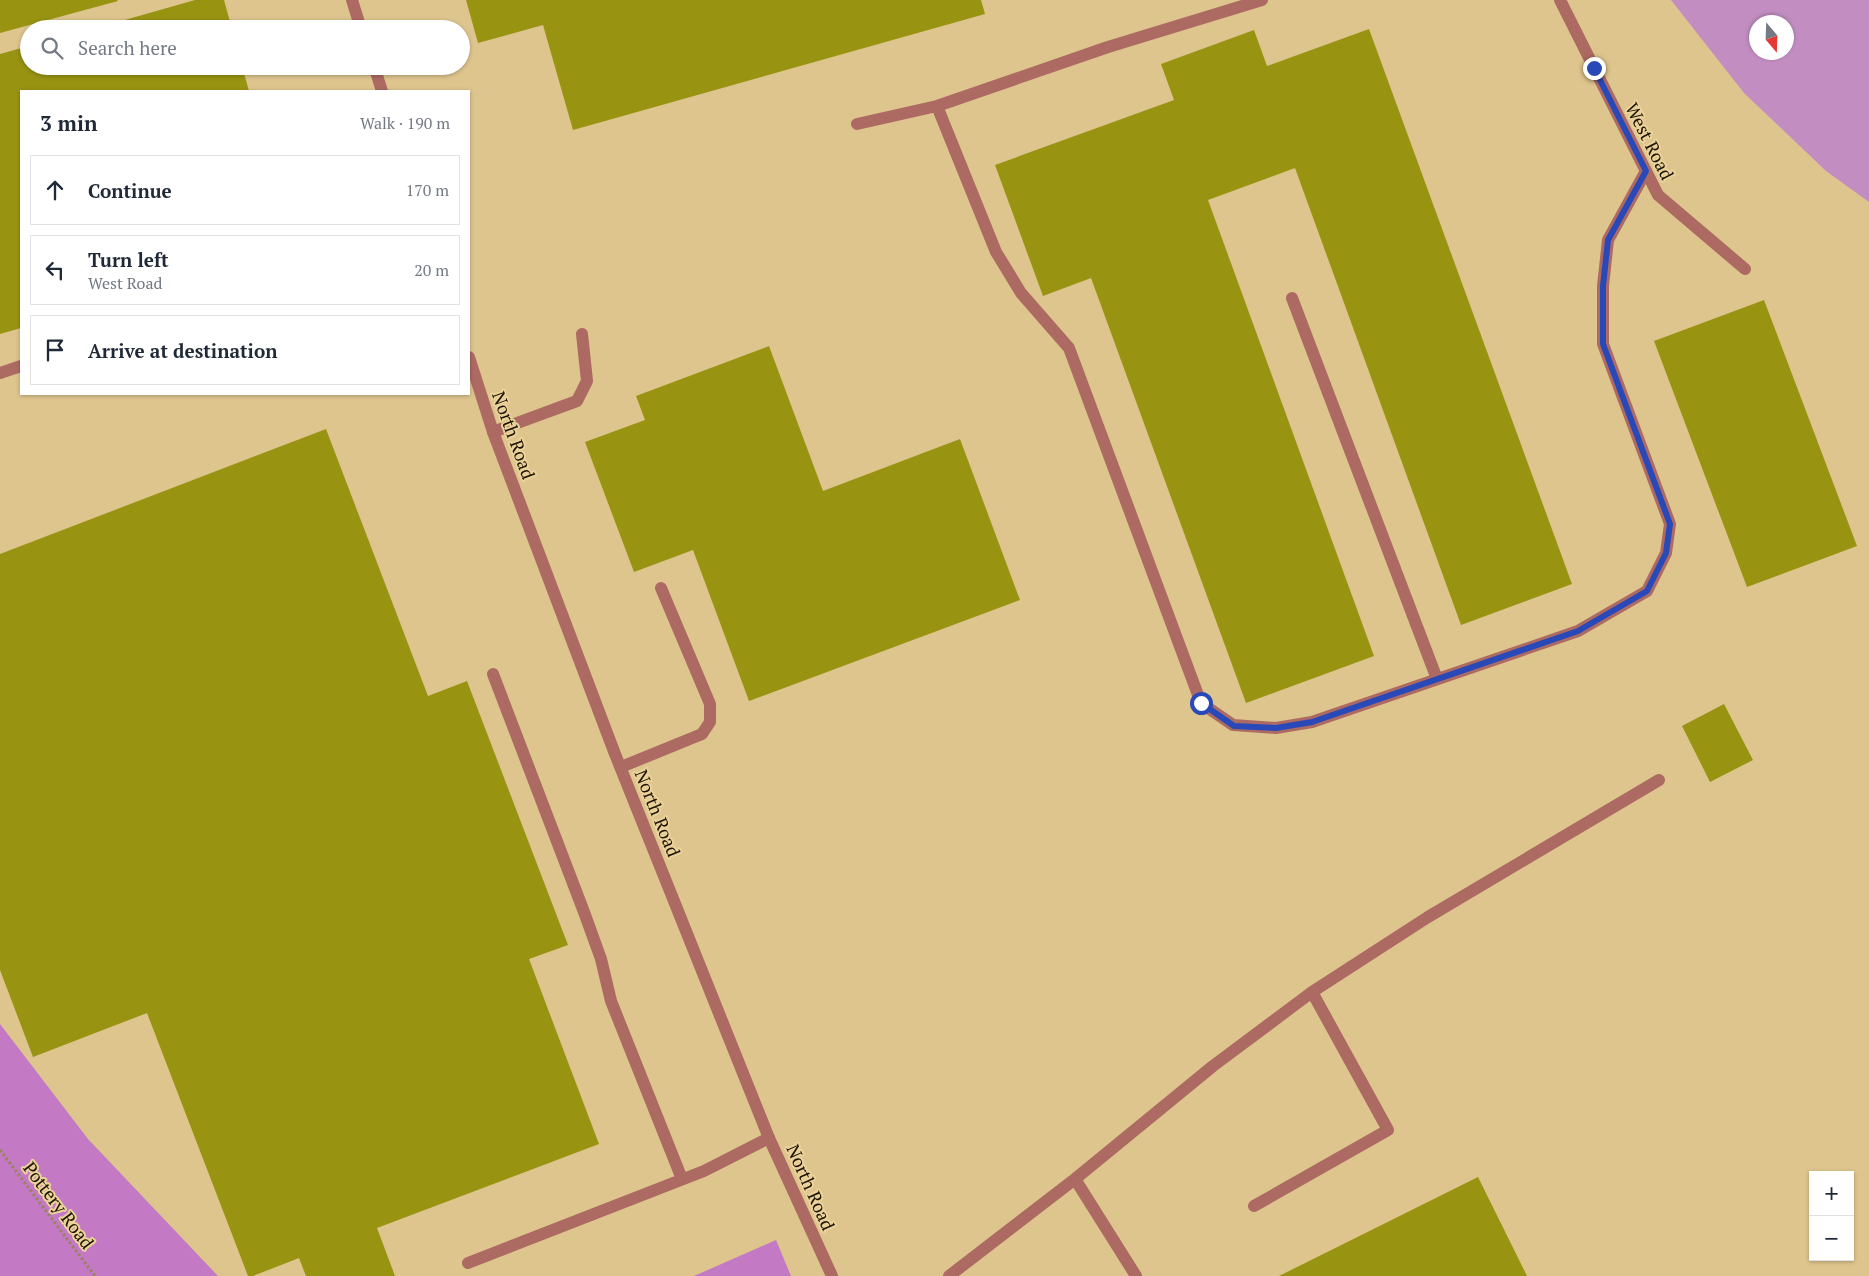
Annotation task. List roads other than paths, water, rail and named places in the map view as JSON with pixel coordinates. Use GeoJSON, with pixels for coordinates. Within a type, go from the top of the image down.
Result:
{"type":"FeatureCollection","features":[{"type":"Feature","properties":{"kind":"street"},"geometry":{"type":"LineString","coordinates":[[352,0],[358,20]]}},
{"type":"Feature","properties":{"kind":"street"},"geometry":{"type":"LineString","coordinates":[[857,124],[937,106],[1108,47],[1262,0]]}},
{"type":"Feature","properties":{"kind":"street","name":"West Road"},"geometry":{"type":"LineString","coordinates":[[1560,0],[1658,195],[1745,269]]}},
{"type":"Feature","properties":{"kind":"street"},"geometry":{"type":"LineString","coordinates":[[377,75],[382,90]]}},
{"type":"Feature","properties":{"kind":"street"},"geometry":{"type":"LineString","coordinates":[[937,106],[996,252],[1021,293],[1069,348],[1201,703],[1234,726],[1276,728],[1312,722],[1578,631],[1647,591],[1666,553],[1670,524],[1603,344],[1603,286],[1608,240],[1646,171]]}},
{"type":"Feature","properties":{"kind":"street"},"geometry":{"type":"LineString","coordinates":[[1292,298],[1437,679]]}},
{"type":"Feature","properties":{"kind":"street"},"geometry":{"type":"LineString","coordinates":[[493,432],[578,401],[587,381],[582,334]]}},
{"type":"Feature","properties":{"kind":"street","name":"North Road"},"geometry":{"type":"LineString","coordinates":[[470,360],[493,432],[621,767],[769,1138],[832,1276]]}},
{"type":"Feature","properties":{"kind":"street"},"geometry":{"type":"LineString","coordinates":[[0,373],[20,366]]}},
{"type":"Feature","properties":{"kind":"street"},"geometry":{"type":"LineString","coordinates":[[621,767],[702,734],[710,722],[710,704],[661,588]]}},
{"type":"Feature","properties":{"kind":"street"},"geometry":{"type":"LineString","coordinates":[[493,674],[584,912],[600,959],[611,1001],[682,1179]]}},
{"type":"Feature","properties":{"kind":"street"},"geometry":{"type":"LineString","coordinates":[[949,1276],[1075,1179],[1213,1066],[1312,992],[1428,917],[1659,780]]}},
{"type":"Feature","properties":{"kind":"street"},"geometry":{"type":"LineString","coordinates":[[1254,1206],[1388,1130],[1312,992]]}},
{"type":"Feature","properties":{"kind":"street"},"geometry":{"type":"LineString","coordinates":[[468,1263],[704,1171],[769,1138]]}},
{"type":"Feature","properties":{"kind":"street"},"geometry":{"type":"LineString","coordinates":[[1075,1179],[1136,1276]]}}]}
